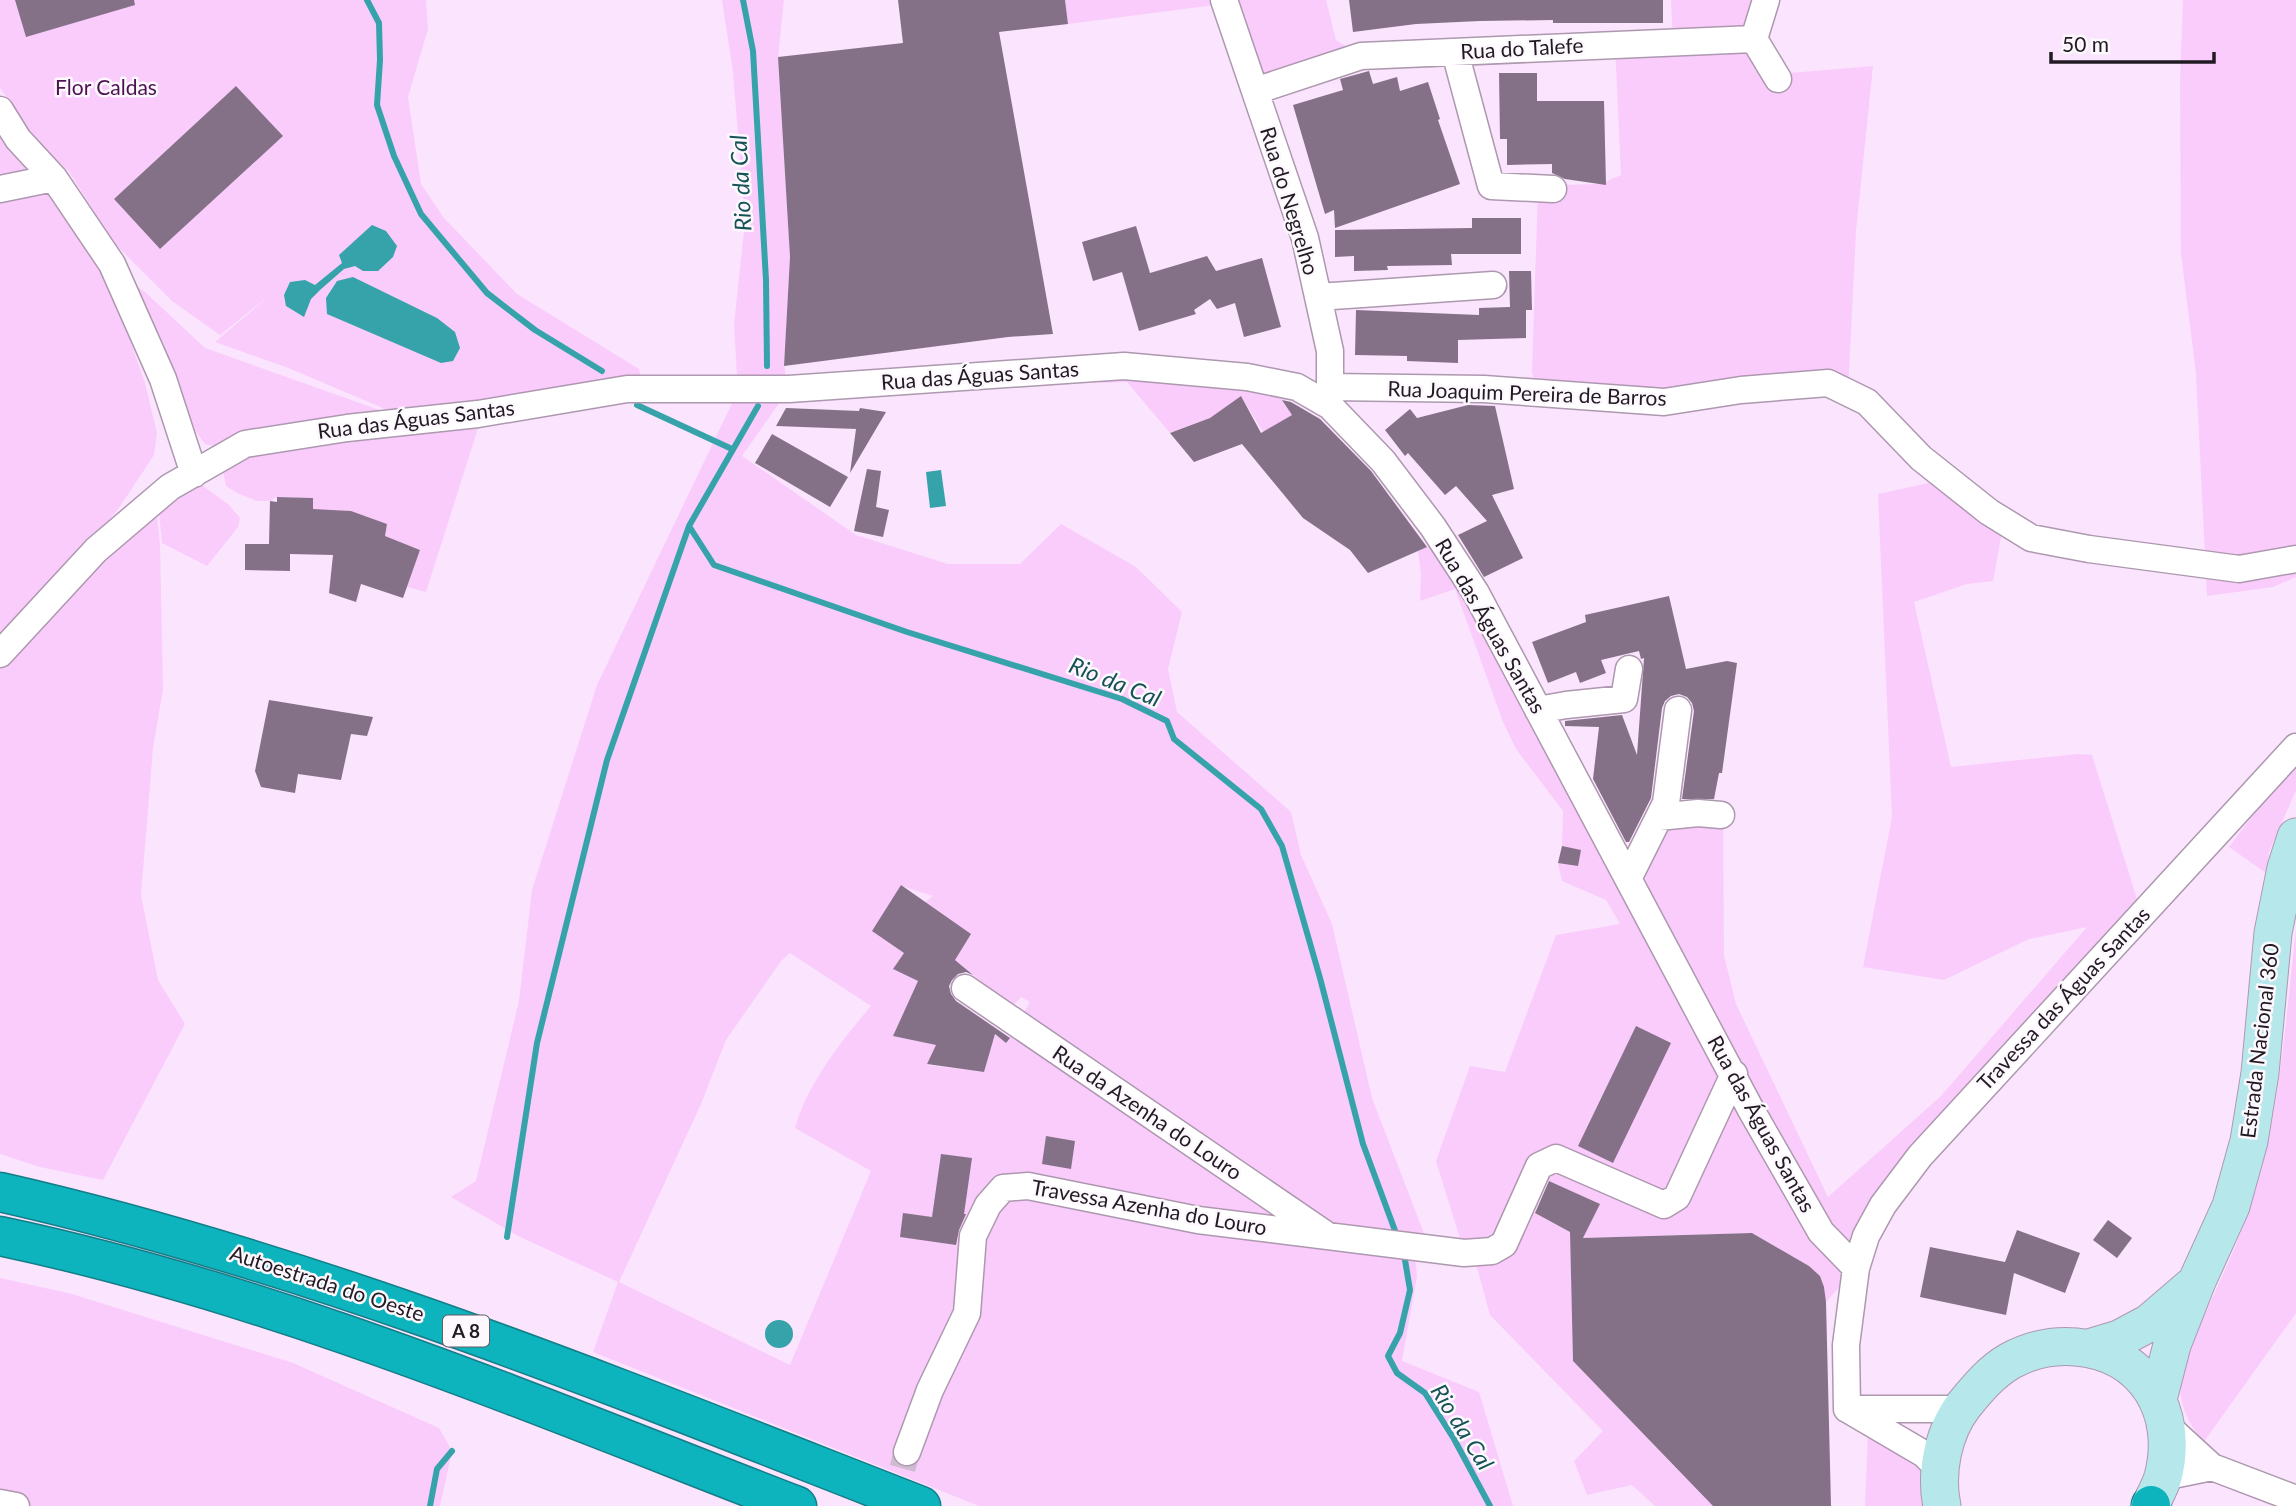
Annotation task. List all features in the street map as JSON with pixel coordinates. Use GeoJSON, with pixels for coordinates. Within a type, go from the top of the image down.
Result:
{"type":"FeatureCollection","features":[{"type":"Feature","properties":{"kind":"highway","name":"Autoestrada do Oeste"},"geometry":{"type":"LineString","coordinates":[[0,1192],[157,1231],[333,1284],[505,1344],[920,1506]]}},
{"type":"Feature","properties":{"kind":"highway","name":"Autoestrada do Oeste"},"geometry":{"type":"LineString","coordinates":[[0,1236],[214,1291],[338,1332],[471,1380],[797,1506]]}},
{"type":"Feature","properties":{"kind":"main road","name":"Estrada Nacional 360"},"geometry":{"type":"LineString","coordinates":[[2154,1499],[2166,1451],[2162,1412],[2172,1345],[2231,1206],[2249,1142],[2260,1073],[2273,933],[2286,868],[2296,837]]}},
{"type":"Feature","properties":{"kind":"main road","name":"Estrada Nacional 360"},"geometry":{"type":"LineString","coordinates":[[2089,1348],[2119,1339],[2150,1323],[2197,1281]]}},
{"type":"Feature","properties":{"kind":"main road"},"geometry":{"type":"LineString","coordinates":[[1942,1506],[1940,1470],[1950,1428],[1961,1409],[1992,1374],[2031,1352],[2051,1348],[2089,1348],[2110,1354],[2127,1362],[2143,1377],[2162,1412]]}},
{"type":"Feature","properties":{"kind":"street","name":"Rua do Negrelho"},"geometry":{"type":"LineString","coordinates":[[1224,0],[1306,238],[1330,351],[1330,396]]}},
{"type":"Feature","properties":{"kind":"street"},"geometry":{"type":"LineString","coordinates":[[1766,0],[1754,39],[1778,79]]}},
{"type":"Feature","properties":{"kind":"street","name":"Rua do Talefe"},"geometry":{"type":"LineString","coordinates":[[1255,91],[1361,56],[1754,39]]}},
{"type":"Feature","properties":{"kind":"street"},"geometry":{"type":"LineString","coordinates":[[1455,52],[1491,186],[1553,189]]}},
{"type":"Feature","properties":{"kind":"street"},"geometry":{"type":"LineString","coordinates":[[0,110],[18,139],[54,178],[112,264],[163,379],[194,474]]}},
{"type":"Feature","properties":{"kind":"street"},"geometry":{"type":"LineString","coordinates":[[0,189],[54,178]]}},
{"type":"Feature","properties":{"kind":"street"},"geometry":{"type":"LineString","coordinates":[[1318,297],[1493,285]]}},
{"type":"Feature","properties":{"kind":"street","name":"Rua das Águas Santas"},"geometry":{"type":"LineString","coordinates":[[0,654],[96,550],[170,487],[245,444],[346,428],[478,414],[627,389],[789,389],[1124,366],[1247,377],[1330,396],[1433,527],[1476,593],[1750,1108],[1821,1232],[1856,1268]]}},
{"type":"Feature","properties":{"kind":"street","name":"Rua Joaquim Pereira de Barros"},"geometry":{"type":"LineString","coordinates":[[1330,396],[1484,389],[1664,402],[1741,390],[1828,383],[1867,402],[1921,458],[1989,512],[2031,538],[2089,549],[2239,569],[2296,559]]}},
{"type":"Feature","properties":{"kind":"street"},"geometry":{"type":"LineString","coordinates":[[1538,710],[1624,699],[1629,669]]}},
{"type":"Feature","properties":{"kind":"street"},"geometry":{"type":"LineString","coordinates":[[1628,879],[1666,803],[1678,710]]}},
{"type":"Feature","properties":{"kind":"street","name":"Travessa das Águas Santas"},"geometry":{"type":"LineString","coordinates":[[1856,1268],[1866,1236],[1883,1205],[1920,1156],[2296,747]]}},
{"type":"Feature","properties":{"kind":"street"},"geometry":{"type":"LineString","coordinates":[[1659,817],[1698,813],[1721,815]]}},
{"type":"Feature","properties":{"kind":"street","name":"Rua da Azenha do Louro"},"geometry":{"type":"LineString","coordinates":[[965,988],[1329,1237]]}},
{"type":"Feature","properties":{"kind":"street"},"geometry":{"type":"LineString","coordinates":[[1329,1237],[1464,1253],[1492,1251],[1504,1244],[1509,1235],[1539,1166],[1556,1158],[1664,1205],[1677,1197],[1734,1074]]}},
{"type":"Feature","properties":{"kind":"street","name":"Travessa Azenha do Louro"},"geometry":{"type":"LineString","coordinates":[[907,1452],[930,1390],[967,1313],[973,1236],[988,1205],[1003,1188],[1028,1186],[1198,1220],[1329,1237]]}},
{"type":"Feature","properties":{"kind":"street"},"geometry":{"type":"LineString","coordinates":[[1847,1409],[1846,1345],[1856,1268]]}},
{"type":"Feature","properties":{"kind":"street"},"geometry":{"type":"LineString","coordinates":[[1847,1409],[1961,1409]]}},
{"type":"Feature","properties":{"kind":"street"},"geometry":{"type":"LineString","coordinates":[[1847,1409],[1924,1454],[1940,1470]]}},
{"type":"Feature","properties":{"kind":"street"},"geometry":{"type":"LineString","coordinates":[[2162,1412],[2212,1467],[2296,1499]]}},
{"type":"Feature","properties":{"kind":"street"},"geometry":{"type":"LineString","coordinates":[[2154,1499],[2212,1467]]}},
{"type":"Feature","properties":{"kind":"street"},"geometry":{"type":"LineString","coordinates":[[0,1503],[16,1506]]}},
{"type":"Feature","properties":{"kind":"green space","name":"Flor Caldas"},"geometry":{"type":"Polygon","coordinates":[[[0,0],[426,0],[428,29],[408,97],[421,184],[444,218],[517,294],[639,369],[643,389],[392,412],[291,369],[215,342],[274,292],[220,335],[172,301],[113,242],[68,170],[43,150],[0,88],[0,0]],[[236,86],[114,199],[160,249],[282,136],[236,86]]]}},
{"type":"Feature","properties":{"kind":"green space"},"geometry":{"type":"Polygon","coordinates":[[[722,0],[784,0],[778,57],[790,257],[784,366],[789,389],[742,456],[856,535],[948,564],[1020,564],[1061,524],[1136,567],[1182,612],[1168,669],[1177,712],[1291,812],[1301,855],[1332,924],[1372,1098],[1430,1249],[1414,1248],[1417,1276],[1402,1361],[1479,1392],[1513,1506],[979,1506],[593,1352],[618,1282],[518,1236],[451,1197],[476,1181],[519,1001],[532,890],[597,685],[738,391],[734,325],[745,221],[733,72],[722,0]],[[902,886],[904,953],[893,969],[918,981],[893,1036],[936,1045],[927,1065],[984,1072],[995,1034],[1006,1043],[1030,1002],[1021,997],[1012,1007],[955,960],[970,934],[925,902],[933,896],[902,886]],[[790,953],[781,961],[726,1040],[701,1104],[619,1282],[790,1365],[871,1171],[795,1128],[817,1079],[837,1048],[871,1006],[790,953]]]}},
{"type":"Feature","properties":{"kind":"green space"},"geometry":{"type":"Polygon","coordinates":[[[1065,0],[1326,0],[1336,40],[1361,56],[1255,91],[1215,5],[1068,24],[1065,0]]]}},
{"type":"Feature","properties":{"kind":"green space"},"geometry":{"type":"Polygon","coordinates":[[[1671,0],[1766,0],[1754,39],[1789,73],[1873,66],[1856,231],[1848,393],[1540,394],[1532,373],[1538,189],[1560,185],[1600,184],[1621,175],[1615,45],[1673,43],[1671,0]]]}},
{"type":"Feature","properties":{"kind":"green space"},"geometry":{"type":"Polygon","coordinates":[[[2183,0],[2296,0],[2296,577],[2273,587],[2207,596],[2196,373],[2181,254],[2180,80],[2183,0]]]}},
{"type":"Feature","properties":{"kind":"green space"},"geometry":{"type":"Polygon","coordinates":[[[0,133],[48,185],[102,267],[145,383],[157,433],[154,455],[121,505],[89,546],[0,646],[0,133]]]}},
{"type":"Feature","properties":{"kind":"green space"},"geometry":{"type":"Polygon","coordinates":[[[129,281],[145,292],[205,348],[388,413],[218,447],[205,444],[186,418],[129,281]]]}},
{"type":"Feature","properties":{"kind":"green space"},"geometry":{"type":"Polygon","coordinates":[[[1124,366],[1289,397],[1282,400],[1292,415],[1263,432],[1241,396],[1210,418],[1170,433],[1127,382],[1101,383],[1090,370],[1124,366]]]}},
{"type":"Feature","properties":{"kind":"green space"},"geometry":{"type":"Polygon","coordinates":[[[480,422],[426,592],[407,587],[420,550],[385,536],[387,524],[351,511],[336,510],[333,547],[312,546],[313,498],[277,497],[270,501],[257,501],[226,486],[222,467],[237,460],[280,449],[480,422]]]}},
{"type":"Feature","properties":{"kind":"green space"},"geometry":{"type":"Polygon","coordinates":[[[1947,479],[2004,521],[1993,581],[1967,584],[1914,602],[1951,767],[2078,754],[2092,755],[2142,915],[1920,1156],[1856,1268],[1826,1302],[1820,1276],[1809,1266],[1752,1233],[1583,1238],[1599,1204],[1543,1178],[1528,1209],[1570,1232],[1573,1361],[1713,1506],[1655,1506],[1632,1485],[1587,1495],[1574,1461],[1603,1431],[1490,1315],[1473,1253],[1463,1248],[1436,1161],[1470,1066],[1505,1072],[1556,935],[1620,924],[1606,900],[1562,881],[1558,863],[1562,846],[1563,811],[1516,749],[1503,722],[1455,589],[1420,601],[1418,551],[1442,540],[1627,878],[1659,817],[1723,817],[1724,955],[1736,1004],[1828,1197],[1941,1096],[2087,927],[2029,939],[1944,980],[1863,967],[1892,817],[1878,494],[1947,479]]]}},
{"type":"Feature","properties":{"kind":"green space"},"geometry":{"type":"Polygon","coordinates":[[[196,481],[228,504],[240,518],[238,527],[207,566],[162,543],[158,503],[196,481]]]}},
{"type":"Feature","properties":{"kind":"green space"},"geometry":{"type":"Polygon","coordinates":[[[156,505],[160,544],[163,689],[153,748],[141,895],[158,980],[185,1024],[103,1180],[40,1167],[0,1154],[0,662],[156,505]]]}},
{"type":"Feature","properties":{"kind":"green space"},"geometry":{"type":"Polygon","coordinates":[[[2296,758],[2296,790],[2269,852],[2266,873],[2229,847],[2296,758]]]}},
{"type":"Feature","properties":{"kind":"green space"},"geometry":{"type":"Polygon","coordinates":[[[2296,930],[2296,1313],[2203,1443],[2190,1423],[2183,1405],[2180,1386],[2182,1363],[2249,1211],[2264,1159],[2283,1045],[2296,930]]]}},
{"type":"Feature","properties":{"kind":"green space"},"geometry":{"type":"Polygon","coordinates":[[[0,1278],[72,1294],[293,1363],[439,1428],[452,1451],[440,1506],[16,1506],[0,1503],[0,1278]]]}},
{"type":"Feature","properties":{"kind":"green space"},"geometry":{"type":"Polygon","coordinates":[[[1868,1431],[1923,1469],[1928,1506],[1865,1506],[1868,1431]]]}},
{"type":"Feature","properties":{"kind":"water"},"geometry":{"type":"Polygon","coordinates":[[[372,225],[386,231],[397,246],[393,257],[378,271],[363,271],[355,266],[344,269],[311,299],[304,317],[286,306],[284,295],[290,282],[305,280],[315,285],[342,263],[339,255],[372,225]]]}},
{"type":"Feature","properties":{"kind":"water"},"geometry":{"type":"Polygon","coordinates":[[[353,277],[437,318],[455,332],[460,348],[453,361],[441,363],[327,314],[326,298],[337,281],[353,277]]]}},
{"type":"Feature","properties":{"kind":"water"},"geometry":{"type":"Polygon","coordinates":[[[941,470],[946,506],[930,508],[926,472],[941,470]]]}},
{"type":"Feature","properties":{"kind":"water"},"geometry":{"type":"Polygon","coordinates":[[[779,1320],[789,1324],[793,1334],[789,1344],[779,1348],[769,1344],[765,1334],[769,1324],[779,1320]]]}},
{"type":"Feature","properties":{"kind":"building"},"geometry":{"type":"Polygon","coordinates":[[[15,0],[134,0],[135,5],[26,37],[15,0]]]}},
{"type":"Feature","properties":{"kind":"building"},"geometry":{"type":"Polygon","coordinates":[[[898,0],[1065,0],[1068,24],[999,32],[1053,334],[1008,337],[784,366],[790,257],[778,57],[903,43],[898,0]]]}},
{"type":"Feature","properties":{"kind":"building"},"geometry":{"type":"Polygon","coordinates":[[[1349,0],[1663,0],[1663,23],[1480,21],[1416,24],[1353,32],[1349,0]]]}},
{"type":"Feature","properties":{"kind":"building"},"geometry":{"type":"Polygon","coordinates":[[[1369,71],[1373,84],[1397,77],[1400,91],[1428,82],[1460,184],[1335,228],[1334,210],[1325,214],[1293,105],[1343,90],[1340,79],[1369,71]]]}},
{"type":"Feature","properties":{"kind":"building"},"geometry":{"type":"Polygon","coordinates":[[[1499,73],[1537,73],[1537,101],[1604,101],[1606,185],[1565,179],[1552,173],[1552,164],[1507,165],[1507,139],[1500,139],[1499,73]]]}},
{"type":"Feature","properties":{"kind":"building"},"geometry":{"type":"Polygon","coordinates":[[[236,86],[283,136],[160,249],[114,199],[236,86]]]}},
{"type":"Feature","properties":{"kind":"building"},"geometry":{"type":"Polygon","coordinates":[[[1472,218],[1521,218],[1521,254],[1451,254],[1452,265],[1387,266],[1388,270],[1354,271],[1354,256],[1335,257],[1335,230],[1472,228],[1472,218]]]}},
{"type":"Feature","properties":{"kind":"building"},"geometry":{"type":"Polygon","coordinates":[[[1136,226],[1150,273],[1207,256],[1216,271],[1262,258],[1281,327],[1244,337],[1235,303],[1217,309],[1210,299],[1194,310],[1196,314],[1139,331],[1122,272],[1093,281],[1082,242],[1136,226]]]}},
{"type":"Feature","properties":{"kind":"building"},"geometry":{"type":"Polygon","coordinates":[[[1509,271],[1531,271],[1532,310],[1526,310],[1526,338],[1458,340],[1458,363],[1407,361],[1407,356],[1355,355],[1356,310],[1479,315],[1479,308],[1510,307],[1509,271]]]}},
{"type":"Feature","properties":{"kind":"building"},"geometry":{"type":"Polygon","coordinates":[[[1241,396],[1261,433],[1292,415],[1282,400],[1291,402],[1320,419],[1371,471],[1427,547],[1368,573],[1350,550],[1303,518],[1242,444],[1194,462],[1170,433],[1210,418],[1241,396]]]}},
{"type":"Feature","properties":{"kind":"building"},"geometry":{"type":"Polygon","coordinates":[[[1468,405],[1495,406],[1514,489],[1492,495],[1523,558],[1484,577],[1458,535],[1487,521],[1456,486],[1445,495],[1408,453],[1405,456],[1385,430],[1410,409],[1417,418],[1468,405]]]}},
{"type":"Feature","properties":{"kind":"building"},"geometry":{"type":"Polygon","coordinates":[[[786,408],[859,411],[860,408],[886,412],[850,473],[856,429],[776,426],[786,408]]]}},
{"type":"Feature","properties":{"kind":"building"},"geometry":{"type":"Polygon","coordinates":[[[772,434],[848,477],[830,507],[755,463],[772,434]]]}},
{"type":"Feature","properties":{"kind":"building"},"geometry":{"type":"Polygon","coordinates":[[[867,469],[881,471],[876,507],[889,510],[883,537],[854,531],[867,469]]]}},
{"type":"Feature","properties":{"kind":"building"},"geometry":{"type":"Polygon","coordinates":[[[277,497],[313,498],[313,509],[351,511],[387,524],[385,536],[420,550],[403,598],[361,584],[356,602],[329,593],[333,555],[290,554],[290,571],[245,570],[245,544],[269,544],[270,501],[277,502],[277,497]]]}},
{"type":"Feature","properties":{"kind":"building"},"geometry":{"type":"Polygon","coordinates":[[[1669,596],[1686,669],[1727,661],[1737,663],[1722,773],[1719,773],[1714,799],[1682,799],[1694,711],[1687,697],[1679,694],[1671,696],[1662,708],[1651,798],[1629,842],[1626,842],[1593,779],[1599,727],[1565,726],[1565,721],[1622,715],[1637,755],[1644,658],[1641,659],[1639,651],[1601,660],[1606,673],[1580,683],[1576,672],[1548,683],[1532,642],[1586,622],[1585,615],[1669,596]]]}},
{"type":"Feature","properties":{"kind":"building"},"geometry":{"type":"Polygon","coordinates":[[[269,700],[373,717],[367,736],[351,734],[341,780],[298,774],[295,793],[261,787],[255,771],[269,700]]]}},
{"type":"Feature","properties":{"kind":"building"},"geometry":{"type":"Polygon","coordinates":[[[1562,846],[1581,850],[1578,866],[1558,863],[1562,846]]]}},
{"type":"Feature","properties":{"kind":"building"},"geometry":{"type":"Polygon","coordinates":[[[901,885],[971,934],[955,960],[973,975],[966,972],[958,974],[949,986],[951,994],[956,1001],[1010,1038],[1006,1043],[995,1034],[984,1072],[927,1064],[936,1045],[893,1036],[918,981],[893,969],[904,953],[872,931],[901,885]]]}},
{"type":"Feature","properties":{"kind":"building"},"geometry":{"type":"Polygon","coordinates":[[[1636,1026],[1671,1043],[1613,1163],[1578,1146],[1636,1026]]]}},
{"type":"Feature","properties":{"kind":"building"},"geometry":{"type":"Polygon","coordinates":[[[1046,1136],[1075,1141],[1071,1169],[1042,1164],[1046,1136]]]}},
{"type":"Feature","properties":{"kind":"building"},"geometry":{"type":"Polygon","coordinates":[[[941,1154],[972,1158],[966,1214],[956,1245],[900,1237],[903,1213],[932,1217],[941,1154]]]}},
{"type":"Feature","properties":{"kind":"building"},"geometry":{"type":"Polygon","coordinates":[[[1549,1181],[1600,1204],[1583,1238],[1752,1233],[1809,1266],[1820,1276],[1826,1302],[1831,1506],[1713,1506],[1573,1361],[1570,1232],[1535,1213],[1549,1181]]]}},
{"type":"Feature","properties":{"kind":"building"},"geometry":{"type":"Polygon","coordinates":[[[2108,1220],[2132,1238],[2117,1258],[2093,1240],[2108,1220]]]}},
{"type":"Feature","properties":{"kind":"building"},"geometry":{"type":"Polygon","coordinates":[[[2017,1230],[2080,1253],[2065,1293],[2014,1273],[2006,1315],[1920,1297],[1930,1247],[2005,1262],[2017,1230]]]}},
{"type":"Feature","properties":{"kind":"waterway"},"geometry":{"type":"LineString","coordinates":[[367,0],[379,23],[377,105],[394,156],[421,214],[487,293],[535,330],[602,371]]}},
{"type":"Feature","properties":{"kind":"waterway","name":"Rio da Cal"},"geometry":{"type":"LineString","coordinates":[[743,0],[753,51],[766,280],[767,366]]}},
{"type":"Feature","properties":{"kind":"waterway"},"geometry":{"type":"LineString","coordinates":[[637,405],[732,449]]}},
{"type":"Feature","properties":{"kind":"waterway","name":"Rio da Cal"},"geometry":{"type":"LineString","coordinates":[[758,406],[689,526],[714,565],[907,632],[1122,699],[1167,721],[1174,739],[1261,809],[1282,846],[1363,1144],[1397,1236]]}},
{"type":"Feature","properties":{"kind":"waterway"},"geometry":{"type":"LineString","coordinates":[[507,1237],[537,1043],[607,760],[689,526]]}},
{"type":"Feature","properties":{"kind":"waterway","name":"Rio da Cal"},"geometry":{"type":"LineString","coordinates":[[1404,1254],[1410,1290],[1400,1333],[1388,1356],[1397,1373],[1425,1393],[1454,1439],[1490,1506]]}},
{"type":"Feature","properties":{"kind":"waterway"},"geometry":{"type":"LineString","coordinates":[[430,1506],[437,1469],[452,1451]]}},
{"type":"Feature","properties":{"kind":"tunnel"},"geometry":{"type":"LineString","coordinates":[[892,1506],[907,1452]]}}]}
